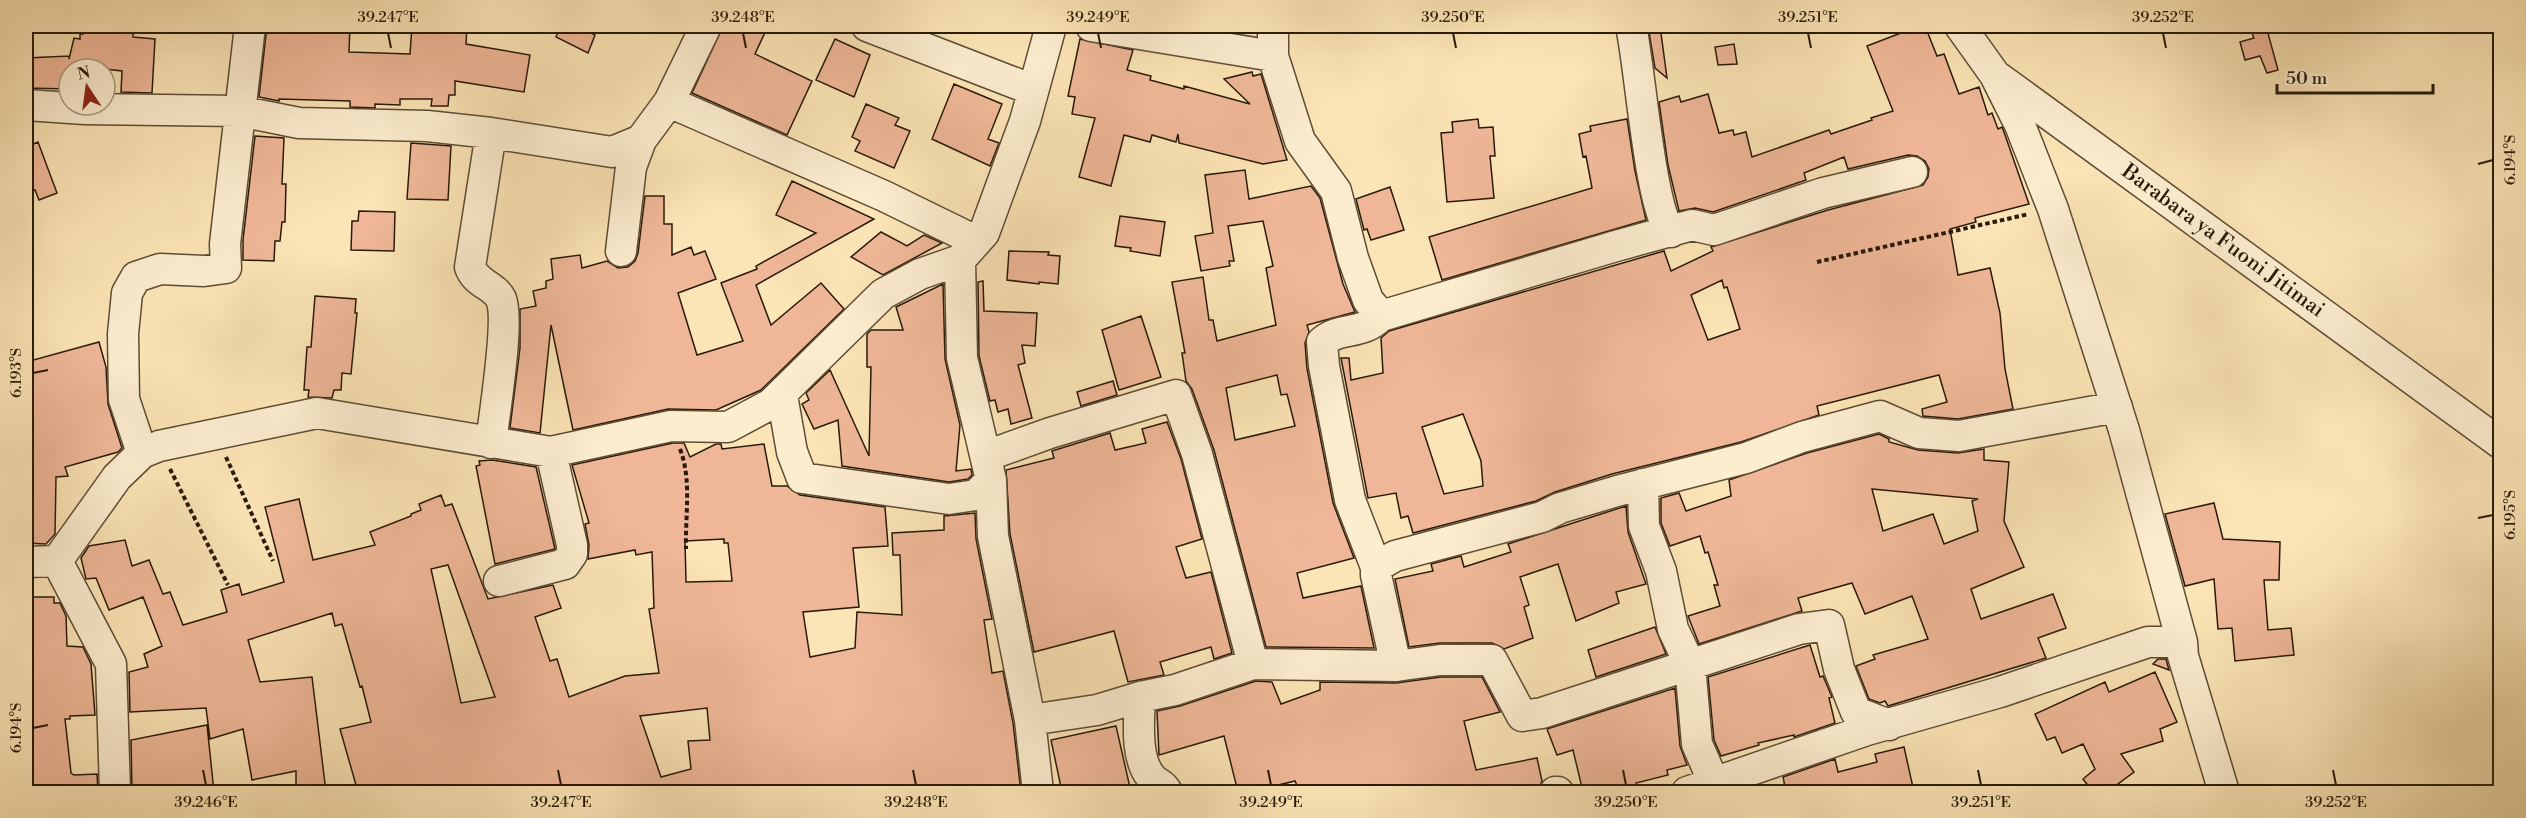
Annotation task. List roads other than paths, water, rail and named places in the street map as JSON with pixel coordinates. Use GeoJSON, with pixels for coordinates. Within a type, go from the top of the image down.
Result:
{"type":"FeatureCollection","features":[{"type":"Feature","properties":{"kind":"street"},"geometry":{"type":"LineString","coordinates":[[150,450],[124,399],[123,334],[128,293],[136,277],[160,269],[204,271],[226,268],[225,244],[250,26]]}},
{"type":"Feature","properties":{"kind":"street"},"geometry":{"type":"LineString","coordinates":[[621,251],[631,167],[641,140],[669,102],[706,26]]}},
{"type":"Feature","properties":{"kind":"street"},"geometry":{"type":"LineString","coordinates":[[867,26],[1033,90]]}},
{"type":"Feature","properties":{"kind":"street"},"geometry":{"type":"LineString","coordinates":[[57,561],[117,477],[150,450],[216,434],[317,413],[551,452],[671,426],[728,427],[771,404],[883,294],[968,250],[984,233],[1025,121],[1051,26]]}},
{"type":"Feature","properties":{"kind":"street"},"geometry":{"type":"LineString","coordinates":[[1091,26],[1273,56]]}},
{"type":"Feature","properties":{"kind":"street"},"geometry":{"type":"LineString","coordinates":[[1273,26],[1273,56],[1300,141],[1336,191],[1353,258],[1368,300],[1381,316]]}},
{"type":"Feature","properties":{"kind":"street"},"geometry":{"type":"LineString","coordinates":[[1630,26],[1659,204],[1664,225],[1671,232]]}},
{"type":"Feature","properties":{"kind":"street","name":"Barabara ya Fuoni Jitimai"},"geometry":{"type":"LineString","coordinates":[[1960,26],[1995,75],[2500,443]]}},
{"type":"Feature","properties":{"kind":"street"},"geometry":{"type":"LineString","coordinates":[[1995,75],[2020,125],[2053,209],[2117,407],[2182,642],[2183,656],[2224,792]]}},
{"type":"Feature","properties":{"kind":"street"},"geometry":{"type":"LineString","coordinates":[[669,102],[884,196],[968,250]]}},
{"type":"Feature","properties":{"kind":"street"},"geometry":{"type":"LineString","coordinates":[[26,105],[85,109],[239,111],[299,123],[417,126],[491,133],[612,152],[641,140]]}},
{"type":"Feature","properties":{"kind":"street"},"geometry":{"type":"LineString","coordinates":[[491,133],[470,267],[473,277],[495,292],[503,304],[503,341],[491,443]]}},
{"type":"Feature","properties":{"kind":"street"},"geometry":{"type":"LineString","coordinates":[[1396,666],[1376,567],[1350,500],[1324,366],[1322,342],[1329,336],[1368,328],[1381,316],[1616,246],[1692,225],[1714,230],[1823,193],[1912,172]]}},
{"type":"Feature","properties":{"kind":"street"},"geometry":{"type":"LineString","coordinates":[[968,250],[962,358],[989,468],[993,536],[1030,720],[1038,792]]}},
{"type":"Feature","properties":{"kind":"street"},"geometry":{"type":"LineString","coordinates":[[782,395],[792,452],[802,478],[949,499],[976,495],[989,468],[1050,433],[1176,395],[1197,454],[1252,664]]}},
{"type":"Feature","properties":{"kind":"street"},"geometry":{"type":"LineString","coordinates":[[1376,567],[1383,561],[1423,546],[1523,522],[1643,484],[1746,458],[1802,437],[1880,416],[1919,433],[1959,436],[2117,407]]}},
{"type":"Feature","properties":{"kind":"street"},"geometry":{"type":"LineString","coordinates":[[499,581],[565,564],[572,554],[572,545],[551,452]]}},
{"type":"Feature","properties":{"kind":"street"},"geometry":{"type":"LineString","coordinates":[[1643,484],[1644,526],[1661,571],[1673,629],[1690,664],[1697,744],[1708,789],[1889,725],[2000,692],[2148,642],[2182,642]]}},
{"type":"Feature","properties":{"kind":"street"},"geometry":{"type":"LineString","coordinates":[[26,562],[57,561]]}},
{"type":"Feature","properties":{"kind":"street"},"geometry":{"type":"LineString","coordinates":[[57,561],[111,664],[115,792]]}},
{"type":"Feature","properties":{"kind":"street"},"geometry":{"type":"LineString","coordinates":[[1030,720],[1097,711],[1140,697],[1175,690],[1252,664],[1396,666],[1440,660],[1492,660],[1522,716],[1542,712],[1799,629],[1829,625],[1839,669],[1856,712],[1889,725]]}},
{"type":"Feature","properties":{"kind":"street"},"geometry":{"type":"LineString","coordinates":[[1140,697],[1138,742],[1151,777],[1164,785],[1167,792]]}}]}
